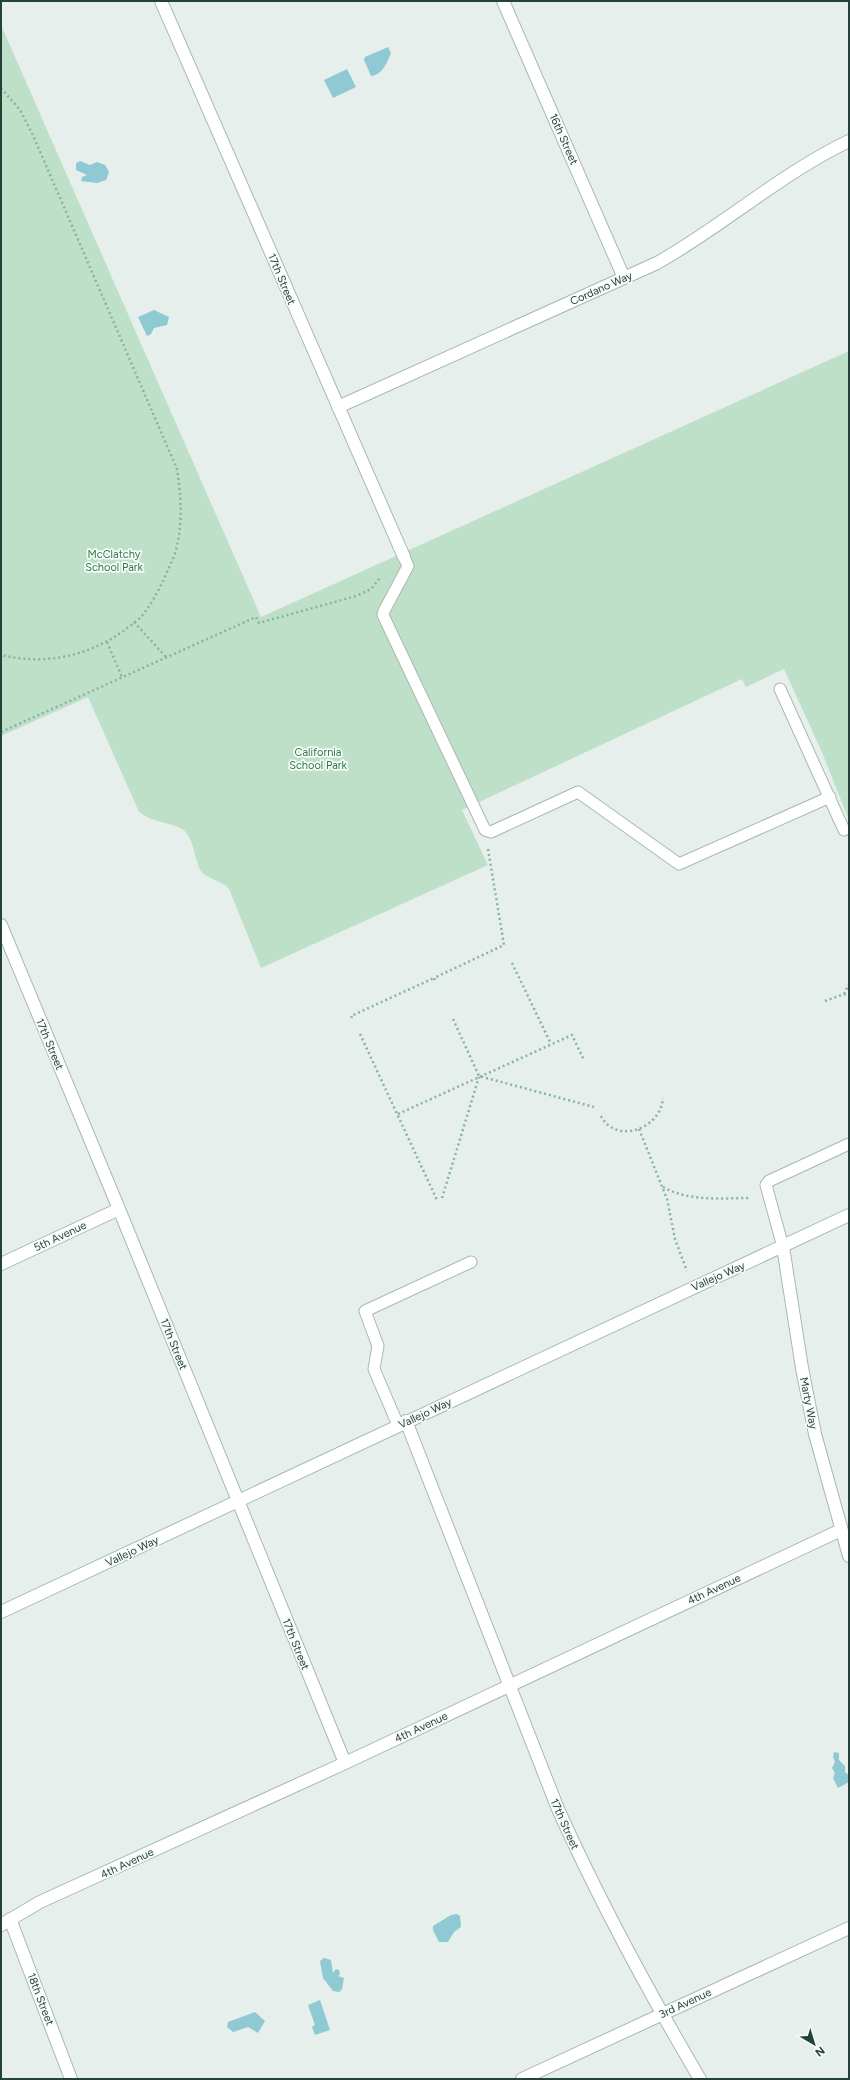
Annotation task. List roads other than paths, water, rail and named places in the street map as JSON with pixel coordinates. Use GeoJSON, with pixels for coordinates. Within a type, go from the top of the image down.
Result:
{"type":"FeatureCollection","features":[{"type":"Feature","properties":{"kind":"street","name":"17th Street"},"geometry":{"type":"LineString","coordinates":[[161,1],[404,557]]}},
{"type":"Feature","properties":{"kind":"street","name":"16th Street"},"geometry":{"type":"LineString","coordinates":[[503,1],[624,278]]}},
{"type":"Feature","properties":{"kind":"street","name":"Cordano Way"},"geometry":{"type":"LineString","coordinates":[[338,407],[624,278],[675,253],[807,164],[849,141]]}},
{"type":"Feature","properties":{"kind":"street","name":"17th Street"},"geometry":{"type":"LineString","coordinates":[[1,925],[239,1501],[345,1763]]}},
{"type":"Feature","properties":{"kind":"street","name":"5th Avenue"},"geometry":{"type":"LineString","coordinates":[[1,1264],[119,1209]]}},
{"type":"Feature","properties":{"kind":"street","name":"Vallejo Way"},"geometry":{"type":"LineString","coordinates":[[1,1612],[694,1286],[783,1247],[849,1215]]}},
{"type":"Feature","properties":{"kind":"street","name":"Marty Way"},"geometry":{"type":"LineString","coordinates":[[783,1247],[802,1368],[814,1428],[849,1556]]}},
{"type":"Feature","properties":{"kind":"street","name":"17th Street"},"geometry":{"type":"LineString","coordinates":[[402,1423],[511,1685],[558,1809],[585,1868],[662,2014],[700,2079]]}},
{"type":"Feature","properties":{"kind":"street","name":"4th Avenue"},"geometry":{"type":"LineString","coordinates":[[6,1922],[47,1899],[345,1763],[841,1530]]}},
{"type":"Feature","properties":{"kind":"street","name":"18th Street"},"geometry":{"type":"LineString","coordinates":[[6,1922],[71,2079]]}},
{"type":"Feature","properties":{"kind":"street","name":"3rd Avenue"},"geometry":{"type":"LineString","coordinates":[[522,2079],[849,1928]]}},
{"type":"Feature","properties":{"kind":"lane"},"geometry":{"type":"LineString","coordinates":[[404,557],[408,566],[383,615],[484,830],[492,832],[578,792],[679,864],[830,797]]}},
{"type":"Feature","properties":{"kind":"lane"},"geometry":{"type":"LineString","coordinates":[[780,689],[844,830]]}},
{"type":"Feature","properties":{"kind":"lane"},"geometry":{"type":"LineString","coordinates":[[783,1247],[768,1197],[766,1185],[769,1181],[849,1144]]}},
{"type":"Feature","properties":{"kind":"lane"},"geometry":{"type":"LineString","coordinates":[[402,1423],[374,1369],[378,1346],[365,1311],[471,1262]]}},
{"type":"Feature","properties":{"kind":"water"},"geometry":{"type":"Polygon","coordinates":[[[388,47],[391,53],[386,64],[381,71],[371,76],[364,60],[365,57],[388,47]]]}},
{"type":"Feature","properties":{"kind":"water"},"geometry":{"type":"Polygon","coordinates":[[[347,69],[356,87],[333,98],[324,80],[347,69]]]}},
{"type":"Feature","properties":{"kind":"water"},"geometry":{"type":"Polygon","coordinates":[[[80,161],[90,165],[97,162],[105,165],[109,172],[106,180],[97,183],[81,181],[82,177],[87,175],[76,170],[76,163],[80,161]]]}},
{"type":"Feature","properties":{"kind":"water"},"geometry":{"type":"Polygon","coordinates":[[[154,310],[169,317],[167,325],[154,328],[151,334],[147,336],[138,317],[154,310]]]}},
{"type":"Feature","properties":{"kind":"water"},"geometry":{"type":"Polygon","coordinates":[[[834,1752],[839,1753],[839,1760],[845,1766],[845,1772],[849,1775],[849,1782],[838,1788],[833,1778],[835,1773],[832,1768],[835,1762],[833,1757],[834,1752]]]}},
{"type":"Feature","properties":{"kind":"water"},"geometry":{"type":"Polygon","coordinates":[[[457,1914],[460,1916],[461,1927],[454,1932],[448,1942],[439,1942],[433,1930],[433,1926],[451,1915],[457,1914]]]}},
{"type":"Feature","properties":{"kind":"water"},"geometry":{"type":"Polygon","coordinates":[[[324,1958],[331,1960],[333,1973],[336,1969],[339,1970],[340,1974],[338,1976],[344,1978],[342,1989],[339,1992],[333,1991],[323,1978],[320,1961],[324,1958]]]}},
{"type":"Feature","properties":{"kind":"water"},"geometry":{"type":"Polygon","coordinates":[[[320,2000],[330,2030],[315,2035],[312,2027],[315,2025],[308,2005],[320,2000]]]}},
{"type":"Feature","properties":{"kind":"water"},"geometry":{"type":"Polygon","coordinates":[[[255,2012],[265,2021],[258,2033],[248,2027],[233,2032],[227,2027],[228,2022],[255,2012]]]}},
{"type":"Feature","properties":{"kind":"park label","name":"McClatchy School Park"},"geometry":{"type":"Point","coordinates":[114,560]}},
{"type":"Feature","properties":{"kind":"park label","name":"California School Park"},"geometry":{"type":"Point","coordinates":[318,758]}}]}
